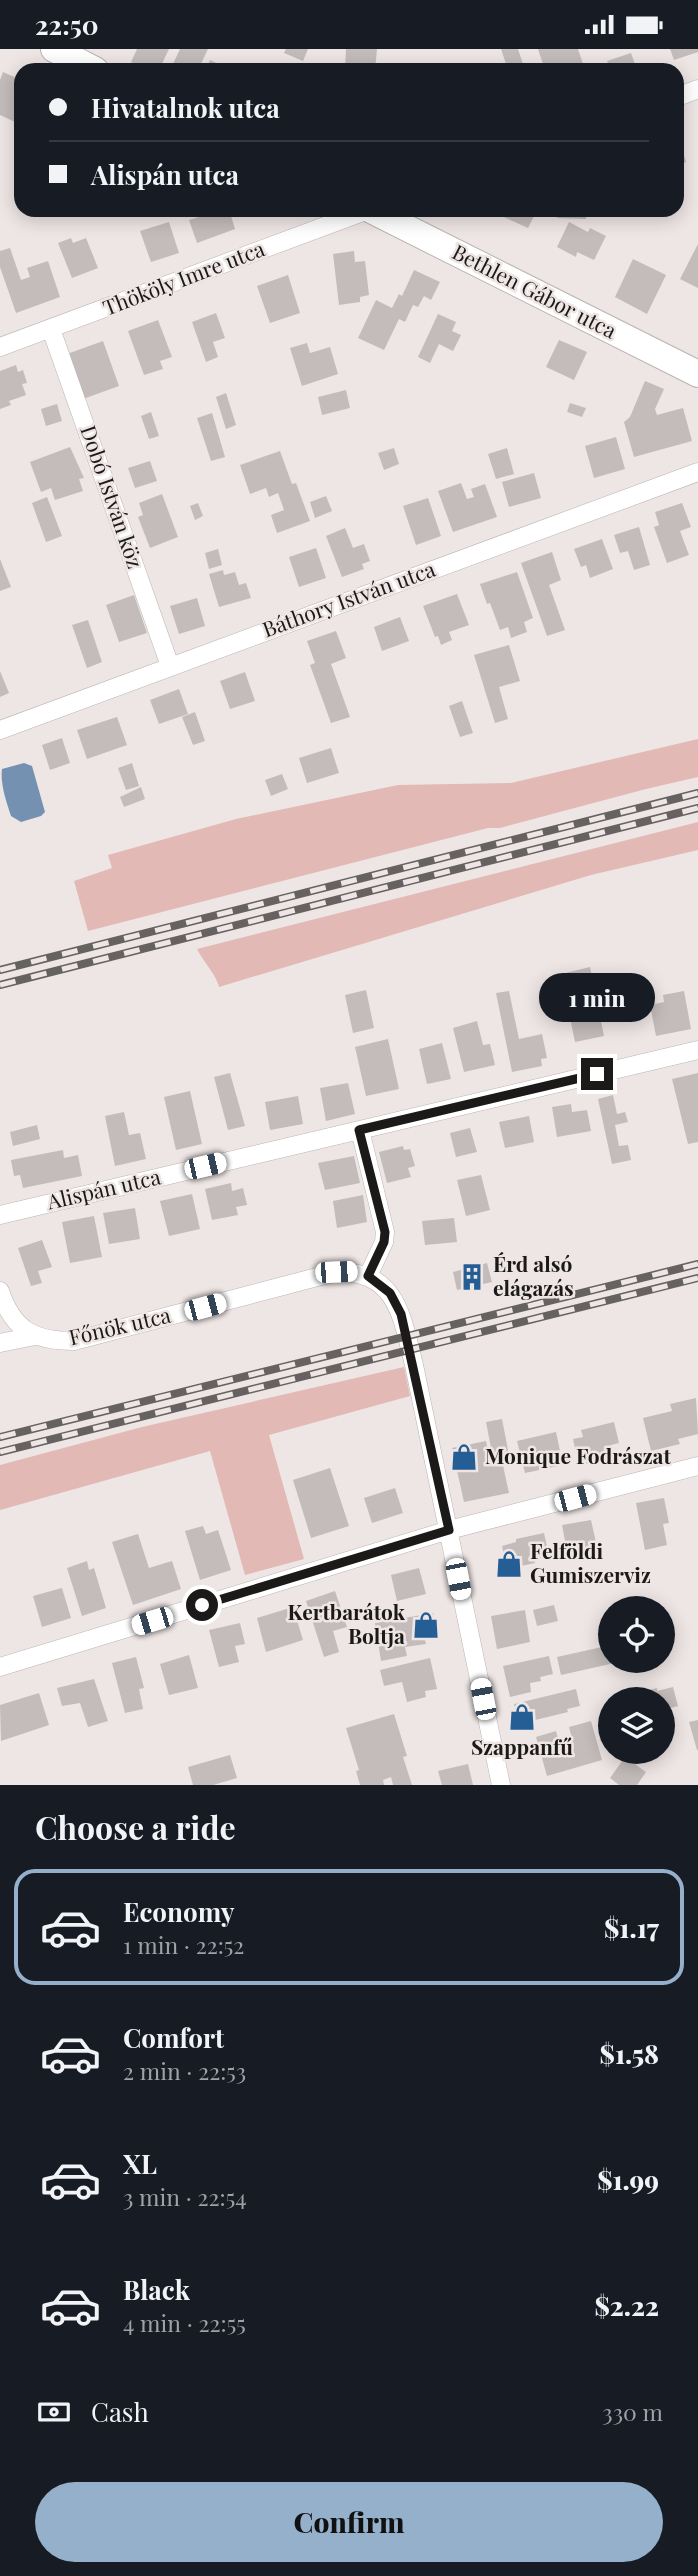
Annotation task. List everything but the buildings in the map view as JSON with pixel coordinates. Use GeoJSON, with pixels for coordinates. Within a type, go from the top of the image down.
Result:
{"type":"FeatureCollection","features":[{"type":"Feature","properties":{"kind":"street"},"geometry":{"type":"LineString","coordinates":[[54,49],[81,63]]}},
{"type":"Feature","properties":{"kind":"street","name":"Thököly Imre utca"},"geometry":{"type":"LineString","coordinates":[[0,347],[350,217]]}},
{"type":"Feature","properties":{"kind":"street","name":"Bethlen Gábor utca"},"geometry":{"type":"LineString","coordinates":[[383,217],[698,374]]}},
{"type":"Feature","properties":{"kind":"street","name":"Dobó István köz"},"geometry":{"type":"LineString","coordinates":[[51,329],[170,666]]}},
{"type":"Feature","properties":{"kind":"street","name":"Báthory István utca"},"geometry":{"type":"LineString","coordinates":[[0,730],[698,472]]}},
{"type":"Feature","properties":{"kind":"street","name":"Alispán utca"},"geometry":{"type":"LineString","coordinates":[[0,1215],[698,1050]]}},
{"type":"Feature","properties":{"kind":"street"},"geometry":{"type":"LineString","coordinates":[[359,1130],[385,1232],[384,1242],[368,1276],[390,1293],[401,1314],[501,1785]]}},
{"type":"Feature","properties":{"kind":"street","name":"Főnök utca"},"geometry":{"type":"LineString","coordinates":[[0,1343],[35,1336],[56,1341],[74,1341],[336,1272],[353,1272],[368,1276]]}},
{"type":"Feature","properties":{"kind":"street"},"geometry":{"type":"LineString","coordinates":[[0,1291],[13,1319],[35,1336]]}},
{"type":"Feature","properties":{"kind":"street"},"geometry":{"type":"LineString","coordinates":[[0,1667],[449,1530],[698,1466]]}},
{"type":"Feature","properties":{"kind":"street"},"geometry":{"type":"LineString","coordinates":[[495,1785],[496,1764]]}},
{"type":"Feature","properties":{"kind":"shaded area"},"geometry":{"type":"Polygon","coordinates":[[[698,739],[698,777],[88,931],[74,881],[112,868],[108,855],[236,819],[398,785],[511,783],[698,739]]]}},
{"type":"Feature","properties":{"kind":"shaded area"},"geometry":{"type":"Polygon","coordinates":[[[698,822],[698,850],[591,875],[219,987],[197,949],[698,822]]]}},
{"type":"Feature","properties":{"kind":"shaded area"},"geometry":{"type":"Polygon","coordinates":[[[404,1367],[410,1396],[269,1435],[304,1559],[245,1575],[210,1451],[0,1510],[0,1465],[142,1427],[404,1367]]]}},
{"type":"Feature","properties":{"kind":"water"},"geometry":{"type":"Polygon","coordinates":[[[24,763],[32,766],[45,812],[41,816],[21,822],[11,816],[4,792],[2,769],[24,763]]]}},
{"type":"Feature","properties":{"kind":"railway"},"geometry":{"type":"LineString","coordinates":[[0,970],[698,793]]}},
{"type":"Feature","properties":{"kind":"railway"},"geometry":{"type":"LineString","coordinates":[[0,985],[698,808]]}},
{"type":"Feature","properties":{"kind":"railway"},"geometry":{"type":"LineString","coordinates":[[0,1437],[698,1264]]}},
{"type":"Feature","properties":{"kind":"railway"},"geometry":{"type":"LineString","coordinates":[[0,1452],[698,1278]]}},
{"type":"Feature","properties":{"kind":"place","name":"Érd alsó elágazás"},"geometry":{"type":"Point","coordinates":[472,1277]}},
{"type":"Feature","properties":{"kind":"place","name":"Monique Fodrászat"},"geometry":{"type":"Point","coordinates":[464,1457]}},
{"type":"Feature","properties":{"kind":"place","name":"Felföldi Gumiszerviz"},"geometry":{"type":"Point","coordinates":[509,1564]}},
{"type":"Feature","properties":{"kind":"place","name":"Kertbarátok Boltja"},"geometry":{"type":"Point","coordinates":[426,1625]}},
{"type":"Feature","properties":{"kind":"place","name":"Szappanfű"},"geometry":{"type":"Point","coordinates":[522,1717]}},
{"type":"Feature","properties":{"kind":"route"},"geometry":{"type":"LineString","coordinates":[[202,1605],[449,1530],[401,1314],[390,1293],[368,1276],[379,1255],[385,1232],[359,1130],[597,1074]]}}]}
